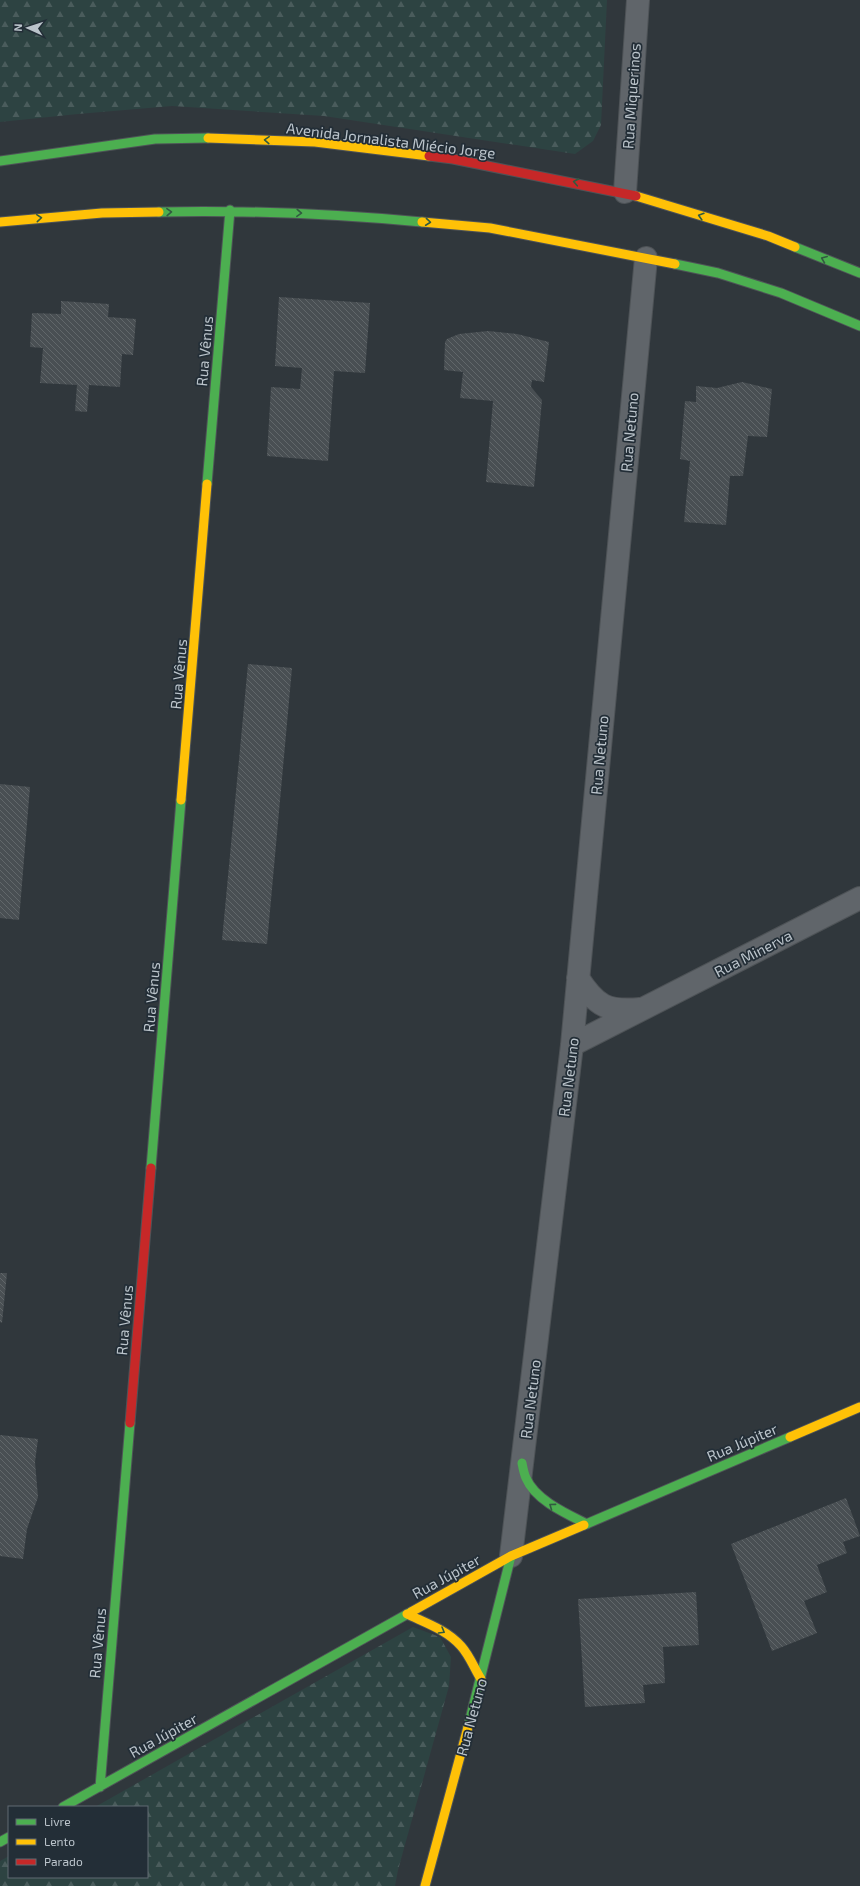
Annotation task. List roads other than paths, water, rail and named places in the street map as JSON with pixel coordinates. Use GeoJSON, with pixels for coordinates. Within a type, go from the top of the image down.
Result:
{"type":"FeatureCollection","features":[{"type":"Feature","properties":{"kind":"street","name":"Rua Miquerinos"},"geometry":{"type":"LineString","coordinates":[[625,192],[638,0]]}},
{"type":"Feature","properties":{"kind":"street","name":"Avenida Jornalista Miécio Jorge"},"geometry":{"type":"LineString","coordinates":[[0,161],[155,139],[234,138],[315,142],[453,159],[625,192],[768,236],[860,273]]}},
{"type":"Feature","properties":{"kind":"street"},"geometry":{"type":"LineString","coordinates":[[0,222],[102,213],[230,210],[370,217],[490,228],[646,258],[732,278],[781,293],[860,326]]}},
{"type":"Feature","properties":{"kind":"street","name":"Rua Vênus"},"geometry":{"type":"LineString","coordinates":[[100,1787],[230,210]]}},
{"type":"Feature","properties":{"kind":"street","name":"Rua Netuno"},"geometry":{"type":"LineString","coordinates":[[426,1886],[481,1679],[511,1556],[572,1045],[646,258]]}},
{"type":"Feature","properties":{"kind":"street","name":"Rua Minerva"},"geometry":{"type":"LineString","coordinates":[[572,1045],[860,898]]}},
{"type":"Feature","properties":{"kind":"street","name":"Rua Minerva"},"geometry":{"type":"LineString","coordinates":[[578,978],[589,995],[599,1004],[611,1009],[624,1010],[646,1008]]}},
{"type":"Feature","properties":{"kind":"street","name":"Rua Júpiter"},"geometry":{"type":"LineString","coordinates":[[65,1806],[511,1556],[860,1407]]}},
{"type":"Feature","properties":{"kind":"street"},"geometry":{"type":"LineString","coordinates":[[522,1463],[526,1479],[541,1497],[556,1509],[587,1524]]}},
{"type":"Feature","properties":{"kind":"street"},"geometry":{"type":"LineString","coordinates":[[407,1614],[450,1636],[466,1652],[481,1679]]}}]}
